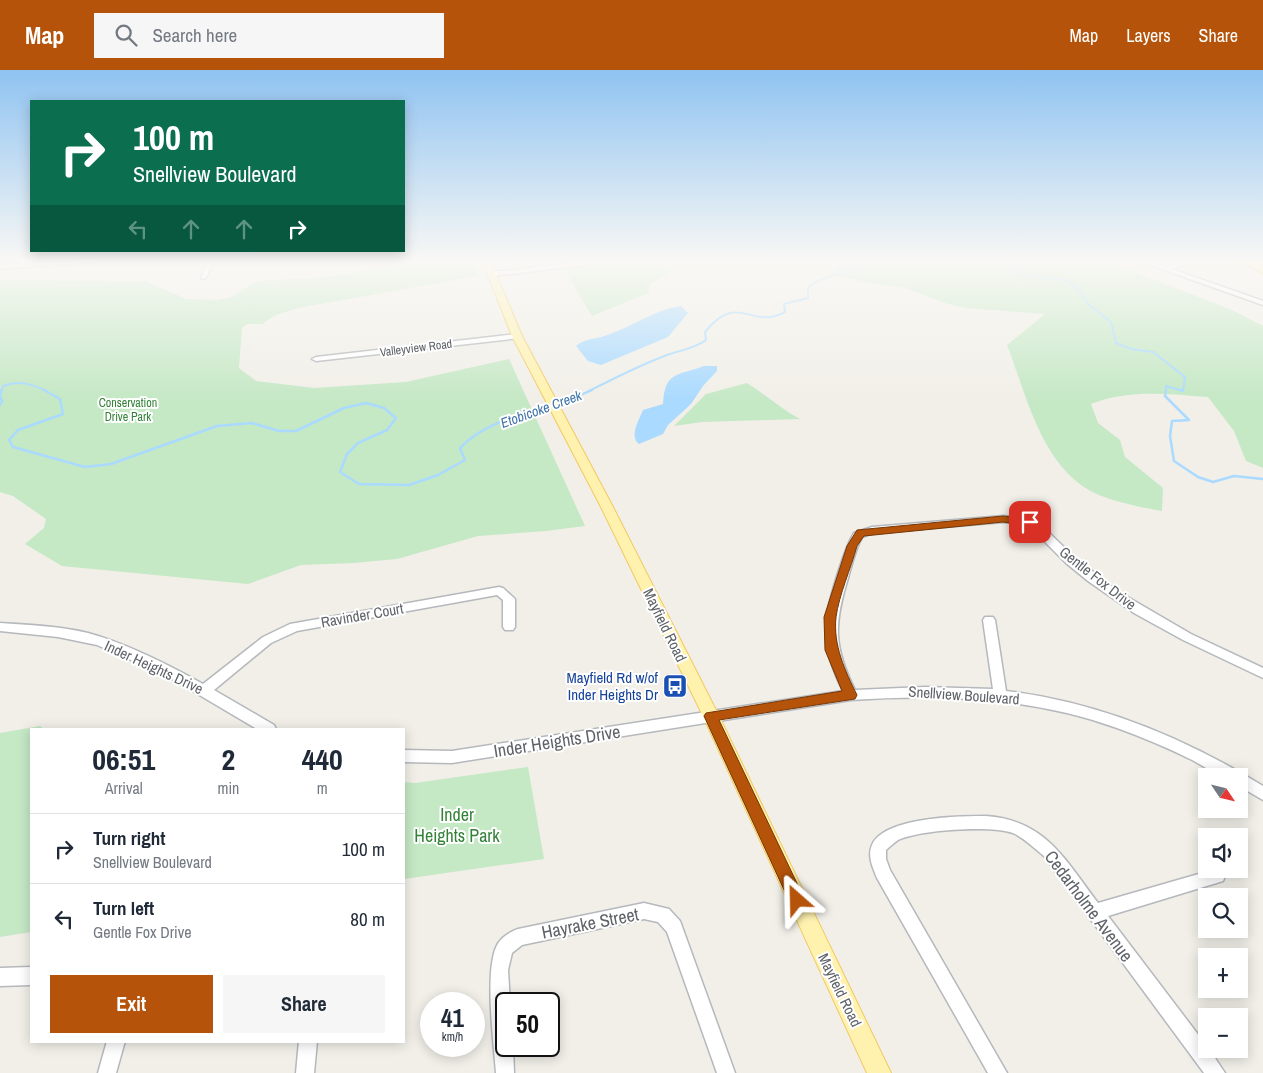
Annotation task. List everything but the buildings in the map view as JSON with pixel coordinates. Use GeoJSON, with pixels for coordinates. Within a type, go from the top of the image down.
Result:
{"type":"FeatureCollection","features":[{"type":"Feature","properties":{"kind":"main road","name":"Mayfield Road"},"geometry":{"type":"LineString","coordinates":[[505,307],[517,336],[544,391],[607,507],[710,716],[880,1073]]}},
{"type":"Feature","properties":{"kind":"street","name":"Valleyview Road"},"geometry":{"type":"LineString","coordinates":[[316,359],[517,336]]}},
{"type":"Feature","properties":{"kind":"street","name":"Gentle Fox Drive"},"geometry":{"type":"LineString","coordinates":[[851,695],[840,674],[832,650],[830,617],[852,546],[858,535],[872,530],[1003,519],[1019,519],[1034,524],[1070,560],[1159,624],[1263,673]]}},
{"type":"Feature","properties":{"kind":"street","name":"Ravinder Court"},"geometry":{"type":"LineString","coordinates":[[205,690],[267,640],[294,626],[499,591],[509,600],[509,628]]}},
{"type":"Feature","properties":{"kind":"street"},"geometry":{"type":"LineString","coordinates":[[989,620],[1000,695]]}},
{"type":"Feature","properties":{"kind":"street","name":"Inder Heights Drive"},"geometry":{"type":"LineString","coordinates":[[1,629],[81,637],[113,646],[205,690],[267,728]]}},
{"type":"Feature","properties":{"kind":"street","name":"Snellview Boulevard"},"geometry":{"type":"LineString","coordinates":[[710,716],[851,695],[906,690],[1000,695],[1067,707],[1144,733],[1221,768]]}},
{"type":"Feature","properties":{"kind":"street","name":"Inder Heights Drive"},"geometry":{"type":"LineString","coordinates":[[405,756],[452,757],[710,716]]}},
{"type":"Feature","properties":{"kind":"street"},"geometry":{"type":"LineString","coordinates":[[1248,785],[1263,794]]}},
{"type":"Feature","properties":{"kind":"street","name":"Cedarholme Avenue"},"geometry":{"type":"LineString","coordinates":[[998,1073],[883,873],[878,860],[879,847],[894,835],[938,825],[1010,826],[1032,836],[1049,851],[1216,1073]]}},
{"type":"Feature","properties":{"kind":"street"},"geometry":{"type":"LineString","coordinates":[[1094,912],[1210,878]]}},
{"type":"Feature","properties":{"kind":"street","name":"Hayrake Street"},"geometry":{"type":"LineString","coordinates":[[506,1073],[499,970],[505,948],[518,937],[644,911],[663,915],[674,927],[726,1073]]}},
{"type":"Feature","properties":{"kind":"street"},"geometry":{"type":"LineString","coordinates":[[0,977],[30,976]]}},
{"type":"Feature","properties":{"kind":"street"},"geometry":{"type":"LineString","coordinates":[[107,1073],[115,1043]]}},
{"type":"Feature","properties":{"kind":"street"},"geometry":{"type":"LineString","coordinates":[[305,1073],[308,1043]]}},
{"type":"Feature","properties":{"kind":"green space","name":"Conservation Drive Park"},"geometry":{"type":"Polygon","coordinates":[[[0,307],[305,307],[276,315],[262,324],[247,324],[242,328],[239,368],[256,381],[314,388],[406,382],[509,359],[585,526],[478,536],[397,559],[301,565],[248,584],[62,566],[25,544],[44,528],[46,519],[13,496],[0,492],[0,307]]]}},
{"type":"Feature","properties":{"kind":"green space"},"geometry":{"type":"Polygon","coordinates":[[[586,307],[614,307],[592,316],[586,307]]]}},
{"type":"Feature","properties":{"kind":"green space"},"geometry":{"type":"Polygon","coordinates":[[[961,307],[1224,307],[1263,326],[1263,468],[1246,461],[1234,431],[1208,397],[1148,394],[1119,396],[1091,404],[1098,423],[1120,440],[1125,457],[1163,488],[1162,511],[1122,503],[1099,495],[1080,484],[1063,469],[1050,450],[1030,409],[1007,345],[1045,314],[961,307]]]}},
{"type":"Feature","properties":{"kind":"green space"},"geometry":{"type":"Polygon","coordinates":[[[747,383],[800,419],[702,422],[674,426],[706,394],[747,383]]]}},
{"type":"Feature","properties":{"kind":"green space"},"geometry":{"type":"Polygon","coordinates":[[[40,726],[43,728],[30,728],[30,932],[0,937],[0,733],[40,726]]]}},
{"type":"Feature","properties":{"kind":"green space","name":"Inder Heights Park"},"geometry":{"type":"Polygon","coordinates":[[[528,767],[544,859],[405,879],[405,782],[415,783],[528,767]]]}},
{"type":"Feature","properties":{"kind":"water"},"geometry":{"type":"Polygon","coordinates":[[[682,307],[688,313],[668,337],[601,365],[588,361],[576,346],[586,340],[614,333],[651,315],[671,308],[682,307]]]}},
{"type":"Feature","properties":{"kind":"water"},"geometry":{"type":"Polygon","coordinates":[[[704,366],[717,366],[717,371],[703,386],[691,404],[668,425],[663,434],[639,444],[636,441],[635,432],[643,410],[663,404],[666,386],[674,376],[704,366]]]}},
{"type":"Feature","properties":{"kind":"waterway","name":"Etobicoke Creek"},"geometry":{"type":"LineString","coordinates":[[589,391],[647,363],[701,343],[706,340],[705,332],[717,320],[727,314],[736,312],[773,317],[785,312],[784,307]]}},
{"type":"Feature","properties":{"kind":"waterway","name":"Etobicoke Creek"},"geometry":{"type":"LineString","coordinates":[[1092,307],[1111,322],[1116,343],[1131,349],[1153,352],[1185,377],[1183,391],[1180,390]]}},
{"type":"Feature","properties":{"kind":"waterway","name":"Etobicoke Creek"},"geometry":{"type":"LineString","coordinates":[[1,391],[3,386],[14,383],[36,386],[44,390]]}},
{"type":"Feature","properties":{"kind":"waterway","name":"Etobicoke Creek"},"geometry":{"type":"LineString","coordinates":[[1166,390],[1166,386],[1180,390]]}},
{"type":"Feature","properties":{"kind":"waterway","name":"Etobicoke Creek"},"geometry":{"type":"LineString","coordinates":[[0,395],[2,390]]}},
{"type":"Feature","properties":{"kind":"waterway","name":"Etobicoke Creek"},"geometry":{"type":"LineString","coordinates":[[44,390],[60,399],[63,414],[18,430],[9,440],[13,447],[85,467],[111,464],[217,426],[252,423],[279,431],[296,431],[344,408],[366,403],[384,408],[396,418],[387,430],[358,443],[347,454],[340,472],[359,484],[409,485],[438,475],[465,460],[460,448],[488,427],[592,390]]}},
{"type":"Feature","properties":{"kind":"waterway","name":"Etobicoke Creek"},"geometry":{"type":"LineString","coordinates":[[1166,390],[1165,396],[1189,420],[1172,421],[1170,436],[1174,461],[1198,477],[1213,482],[1234,476],[1263,479]]}},
{"type":"Feature","properties":{"kind":"waterway","name":"Etobicoke Creek"},"geometry":{"type":"LineString","coordinates":[[0,396],[2,401],[0,405]]}},
{"type":"Feature","properties":{"kind":"place","name":"Mayfield Rd w/of Inder Heights Dr"},"geometry":{"type":"Point","coordinates":[675,686]}},
{"type":"Feature","properties":{"kind":"route"},"geometry":{"type":"LineString","coordinates":[[797,900],[710,716],[851,695],[840,674],[832,650],[830,617],[852,546],[860,533],[872,530],[1003,519],[1019,519],[1030,522]]}}]}
